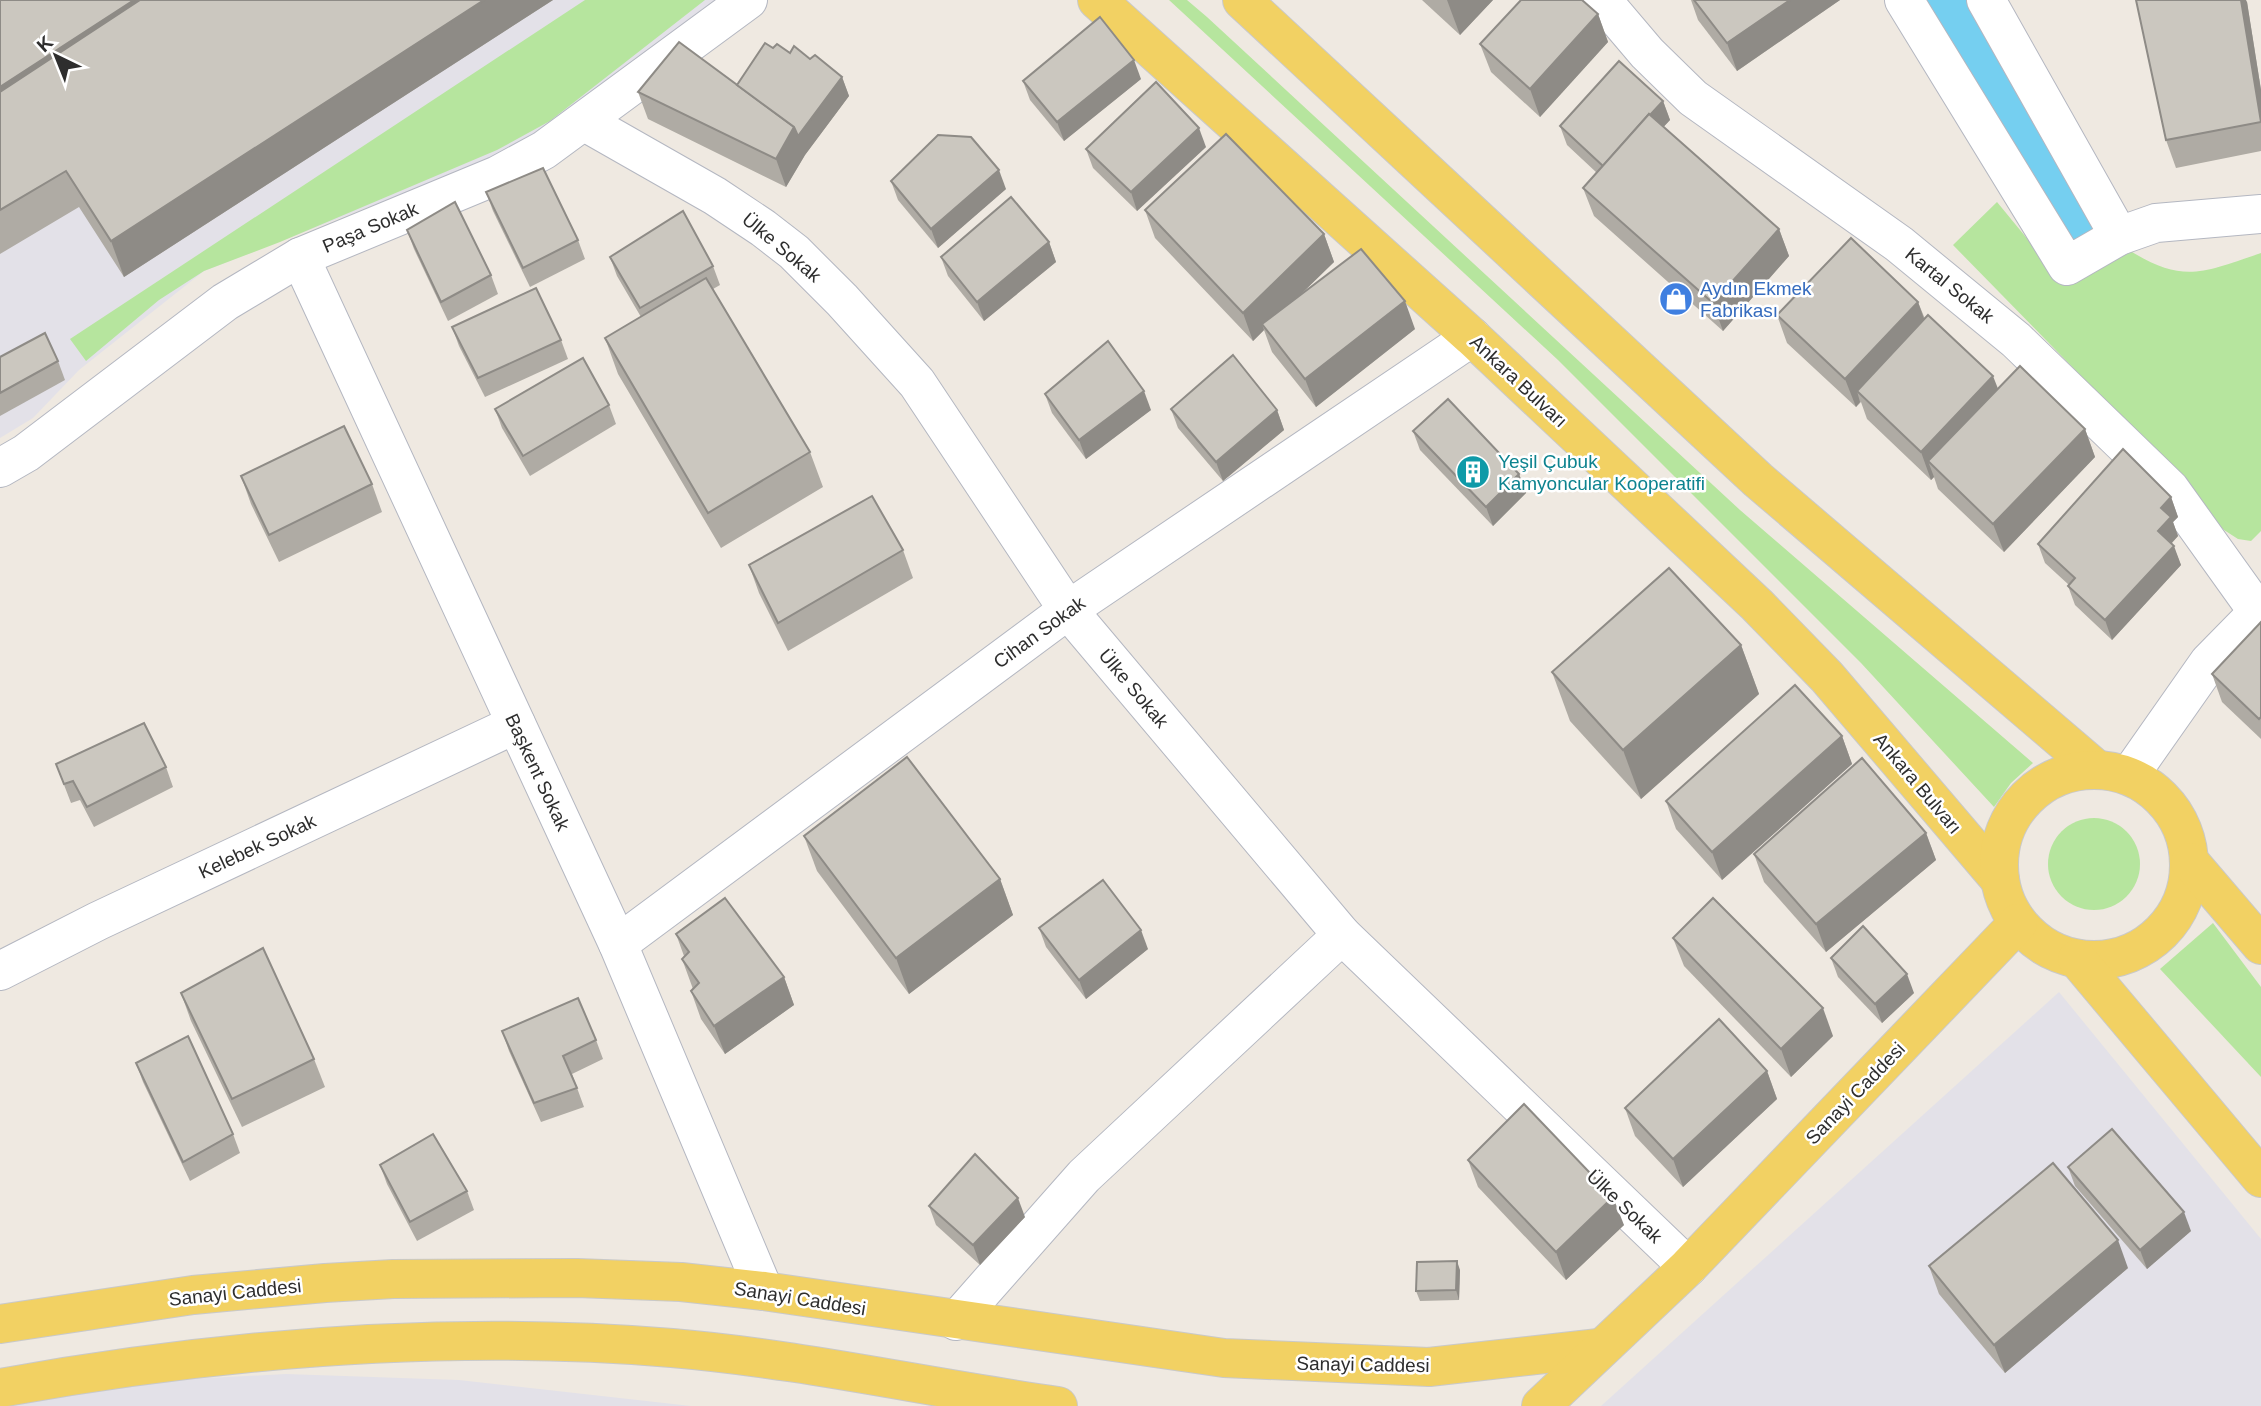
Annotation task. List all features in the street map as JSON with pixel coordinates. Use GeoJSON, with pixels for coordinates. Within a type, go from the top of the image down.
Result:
{"type":"FeatureCollection","features":[{"type":"Feature","properties":{"kind":"main road","name":"Ankara Bulvarı"},"geometry":{"type":"LineString","coordinates":[[1097,0],[1472,337],[1757,605],[1826,677],[2000,880]]}},
{"type":"Feature","properties":{"kind":"main road"},"geometry":{"type":"LineString","coordinates":[[1242,0],[1758,480],[2112,772],[2153,789],[2172,810],[2185,834],[2190,862],[2187,886],[2179,909],[2165,929],[2147,944],[2125,955],[2102,960],[2077,959],[2045,946],[2018,923],[2006,903],[2000,880],[1999,857],[2004,833],[2015,812],[2031,794],[2050,780],[2072,772],[2112,772]]}},
{"type":"Feature","properties":{"kind":"main road"},"geometry":{"type":"LineString","coordinates":[[2190,862],[2256,929]]}},
{"type":"Feature","properties":{"kind":"main road","name":"Sanayi Caddesi"},"geometry":{"type":"LineString","coordinates":[[1541,1406],[1688,1266],[2018,923]]}},
{"type":"Feature","properties":{"kind":"main road"},"geometry":{"type":"LineString","coordinates":[[2077,959],[2261,1178]]}},
{"type":"Feature","properties":{"kind":"main road","name":"Sanayi Caddesi"},"geometry":{"type":"LineString","coordinates":[[0,1324],[193,1295],[393,1279],[577,1278],[681,1282],[764,1291],[1224,1358],[1346,1366],[1429,1367],[1599,1348]]}},
{"type":"Feature","properties":{"kind":"main road"},"geometry":{"type":"LineString","coordinates":[[0,1388],[198,1356],[277,1348],[494,1340],[687,1350],[782,1361],[1058,1406]]}},
{"type":"Feature","properties":{"kind":"street","name":"Paşa Sokak"},"geometry":{"type":"LineString","coordinates":[[0,468],[26,453],[225,302],[300,257],[498,175],[544,150],[748,0]]}},
{"type":"Feature","properties":{"kind":"street","name":"Kartal Sokak"},"geometry":{"type":"LineString","coordinates":[[1602,0],[1647,53],[1693,98],[1899,244],[1974,302],[2016,340],[2169,489],[2260,611]]}},
{"type":"Feature","properties":{"kind":"street"},"geometry":{"type":"LineString","coordinates":[[1904,0],[2067,266],[2119,236],[2156,223],[2261,214]]}},
{"type":"Feature","properties":{"kind":"street"},"geometry":{"type":"LineString","coordinates":[[1986,0],[2119,236]]}},
{"type":"Feature","properties":{"kind":"street","name":"Ülke Sokak"},"geometry":{"type":"LineString","coordinates":[[585,122],[715,196],[763,228],[794,252],[842,300],[917,383],[1069,610],[1342,935],[1688,1266]]}},
{"type":"Feature","properties":{"kind":"street","name":"Başkent Sokak"},"geometry":{"type":"LineString","coordinates":[[300,257],[618,944],[764,1291]]}},
{"type":"Feature","properties":{"kind":"street","name":"Cihan Sokak"},"geometry":{"type":"LineString","coordinates":[[618,944],[1069,610],[1472,337]]}},
{"type":"Feature","properties":{"kind":"street"},"geometry":{"type":"LineString","coordinates":[[2112,772],[2209,662],[2260,611]]}},
{"type":"Feature","properties":{"kind":"street","name":"Kelebek Sokak"},"geometry":{"type":"LineString","coordinates":[[0,971],[98,921],[516,724]]}},
{"type":"Feature","properties":{"kind":"street"},"geometry":{"type":"LineString","coordinates":[[956,1321],[1084,1176],[1342,935]]}},
{"type":"Feature","properties":{"kind":"shaded area"},"geometry":{"type":"Polygon","coordinates":[[[0,0],[716,0],[549,127],[497,157],[204,271],[79,370],[33,418],[0,438],[0,0]]]}},
{"type":"Feature","properties":{"kind":"shaded area"},"geometry":{"type":"Polygon","coordinates":[[[2059,992],[2261,1239],[2261,1406],[1601,1406],[2059,992]]]}},
{"type":"Feature","properties":{"kind":"shaded area"},"geometry":{"type":"Polygon","coordinates":[[[286,1374],[459,1380],[691,1406],[0,1406],[112,1383],[286,1374]]]}},
{"type":"Feature","properties":{"kind":"green space"},"geometry":{"type":"Polygon","coordinates":[[[585,0],[705,0],[550,121],[497,150],[280,242],[204,271],[159,300],[86,361],[70,339],[585,0]]]}},
{"type":"Feature","properties":{"kind":"green space"},"geometry":{"type":"Polygon","coordinates":[[[1169,0],[1187,0],[1207,17],[1740,510],[2033,763],[2011,783],[1994,807],[1861,663],[1558,360],[1169,0]]]}},
{"type":"Feature","properties":{"kind":"green space"},"geometry":{"type":"Polygon","coordinates":[[[1997,202],[2061,280],[2124,247],[2161,266],[2191,272],[2222,266],[2261,253],[2261,531],[2251,541],[2238,539],[2224,530],[2134,430],[1953,245],[1997,202]]]}},
{"type":"Feature","properties":{"kind":"green space"},"geometry":{"type":"Polygon","coordinates":[[[2094,818],[2112,821],[2127,831],[2137,846],[2140,864],[2137,882],[2127,897],[2112,907],[2094,910],[2076,907],[2061,897],[2051,882],[2048,864],[2051,846],[2061,831],[2076,821],[2094,818]]]}},
{"type":"Feature","properties":{"kind":"green space"},"geometry":{"type":"Polygon","coordinates":[[[2213,923],[2261,987],[2261,1077],[2160,969],[2213,923]]]}},
{"type":"Feature","properties":{"kind":"water"},"geometry":{"type":"Polygon","coordinates":[[[1923,0],[1971,0],[2110,236],[2074,255],[1923,0]]]}},
{"type":"Feature","properties":{"kind":"building"},"geometry":{"type":"Polygon","coordinates":[[[0,0],[134,0],[0,87],[0,0]]]}},
{"type":"Feature","properties":{"kind":"building"},"geometry":{"type":"Polygon","coordinates":[[[140,0],[484,0],[111,241],[66,171],[0,210],[0,92],[140,0]]]}},
{"type":"Feature","properties":{"kind":"building"},"geometry":{"type":"Polygon","coordinates":[[[1521,0],[1582,0],[1598,14],[1530,89],[1480,44],[1521,0]]]}},
{"type":"Feature","properties":{"kind":"building"},"geometry":{"type":"Polygon","coordinates":[[[1694,0],[1790,0],[1727,43],[1694,0]]]}},
{"type":"Feature","properties":{"kind":"building"},"geometry":{"type":"Polygon","coordinates":[[[2136,0],[2241,0],[2261,122],[2166,140],[2136,0]]]}},
{"type":"Feature","properties":{"kind":"building"},"geometry":{"type":"Polygon","coordinates":[[[1100,17],[1134,60],[1057,122],[1023,81],[1100,17]]]}},
{"type":"Feature","properties":{"kind":"building"},"geometry":{"type":"Polygon","coordinates":[[[679,42],[794,127],[776,159],[638,92],[679,42]]]}},
{"type":"Feature","properties":{"kind":"building"},"geometry":{"type":"Polygon","coordinates":[[[765,43],[773,48],[777,44],[790,53],[794,46],[810,59],[815,55],[842,77],[798,136],[794,127],[737,85],[765,43]]]}},
{"type":"Feature","properties":{"kind":"building"},"geometry":{"type":"Polygon","coordinates":[[[1619,61],[1663,101],[1603,166],[1560,126],[1619,61]]]}},
{"type":"Feature","properties":{"kind":"building"},"geometry":{"type":"Polygon","coordinates":[[[1156,82],[1199,128],[1131,192],[1086,149],[1156,82]]]}},
{"type":"Feature","properties":{"kind":"building"},"geometry":{"type":"Polygon","coordinates":[[[1649,114],[1779,229],[1713,303],[1583,188],[1649,114]]]}},
{"type":"Feature","properties":{"kind":"building"},"geometry":{"type":"Polygon","coordinates":[[[1226,134],[1324,234],[1243,313],[1145,210],[1226,134]]]}},
{"type":"Feature","properties":{"kind":"building"},"geometry":{"type":"Polygon","coordinates":[[[938,135],[971,137],[999,170],[931,229],[891,181],[938,135]]]}},
{"type":"Feature","properties":{"kind":"building"},"geometry":{"type":"Polygon","coordinates":[[[543,168],[578,240],[523,268],[486,192],[543,168]]]}},
{"type":"Feature","properties":{"kind":"building"},"geometry":{"type":"Polygon","coordinates":[[[1011,197],[1049,242],[977,302],[941,257],[1011,197]]]}},
{"type":"Feature","properties":{"kind":"building"},"geometry":{"type":"Polygon","coordinates":[[[455,202],[491,275],[441,302],[407,230],[455,202]]]}},
{"type":"Feature","properties":{"kind":"building"},"geometry":{"type":"Polygon","coordinates":[[[683,211],[713,266],[640,308],[610,257],[683,211]]]}},
{"type":"Feature","properties":{"kind":"building"},"geometry":{"type":"Polygon","coordinates":[[[1851,238],[1918,302],[1845,379],[1777,315],[1851,238]]]}},
{"type":"Feature","properties":{"kind":"building"},"geometry":{"type":"Polygon","coordinates":[[[1361,249],[1405,301],[1305,379],[1262,324],[1361,249]]]}},
{"type":"Feature","properties":{"kind":"building"},"geometry":{"type":"Polygon","coordinates":[[[706,278],[810,452],[708,513],[605,338],[706,278]]]}},
{"type":"Feature","properties":{"kind":"building"},"geometry":{"type":"Polygon","coordinates":[[[536,288],[561,340],[478,378],[452,327],[536,288]]]}},
{"type":"Feature","properties":{"kind":"building"},"geometry":{"type":"Polygon","coordinates":[[[1928,315],[1993,376],[1921,452],[1857,391],[1928,315]]]}},
{"type":"Feature","properties":{"kind":"building"},"geometry":{"type":"Polygon","coordinates":[[[45,333],[58,361],[0,393],[0,357],[45,333]]]}},
{"type":"Feature","properties":{"kind":"building"},"geometry":{"type":"Polygon","coordinates":[[[1108,341],[1144,391],[1079,440],[1045,394],[1108,341]]]}},
{"type":"Feature","properties":{"kind":"building"},"geometry":{"type":"Polygon","coordinates":[[[1233,355],[1277,410],[1216,462],[1171,409],[1233,355]]]}},
{"type":"Feature","properties":{"kind":"building"},"geometry":{"type":"Polygon","coordinates":[[[583,358],[609,405],[523,456],[495,409],[583,358]]]}},
{"type":"Feature","properties":{"kind":"building"},"geometry":{"type":"Polygon","coordinates":[[[2020,366],[2085,429],[1993,524],[1928,461],[2020,366]]]}},
{"type":"Feature","properties":{"kind":"building","name":"Yeşil Çubuk Kamyoncular Kooperatifi"},"geometry":{"type":"Polygon","coordinates":[[[1448,399],[1519,474],[1486,507],[1413,431],[1448,399]]]}},
{"type":"Feature","properties":{"kind":"building"},"geometry":{"type":"Polygon","coordinates":[[[344,426],[372,484],[269,535],[241,476],[344,426]]]}},
{"type":"Feature","properties":{"kind":"building"},"geometry":{"type":"Polygon","coordinates":[[[2123,449],[2171,497],[2161,508],[2171,517],[2158,531],[2174,546],[2105,620],[2068,586],[2075,578],[2038,544],[2123,449]]]}},
{"type":"Feature","properties":{"kind":"building"},"geometry":{"type":"Polygon","coordinates":[[[872,496],[903,550],[778,623],[749,565],[872,496]]]}},
{"type":"Feature","properties":{"kind":"building"},"geometry":{"type":"Polygon","coordinates":[[[1669,568],[1741,645],[1623,750],[1552,672],[1669,568]]]}},
{"type":"Feature","properties":{"kind":"building"},"geometry":{"type":"Polygon","coordinates":[[[2261,622],[2261,717],[2259,719],[2212,674],[2261,622]]]}},
{"type":"Feature","properties":{"kind":"building"},"geometry":{"type":"Polygon","coordinates":[[[1795,685],[1842,736],[1712,852],[1666,801],[1795,685]]]}},
{"type":"Feature","properties":{"kind":"building"},"geometry":{"type":"Polygon","coordinates":[[[144,723],[166,767],[87,807],[73,781],[64,784],[56,764],[144,723]]]}},
{"type":"Feature","properties":{"kind":"building"},"geometry":{"type":"Polygon","coordinates":[[[907,757],[1000,879],[896,958],[804,836],[907,757]]]}},
{"type":"Feature","properties":{"kind":"building"},"geometry":{"type":"Polygon","coordinates":[[[1862,758],[1926,833],[1816,924],[1754,854],[1862,758]]]}},
{"type":"Feature","properties":{"kind":"building"},"geometry":{"type":"Polygon","coordinates":[[[1103,880],[1141,930],[1079,980],[1039,928],[1103,880]]]}},
{"type":"Feature","properties":{"kind":"building"},"geometry":{"type":"Polygon","coordinates":[[[725,898],[784,977],[714,1026],[691,991],[699,983],[682,959],[689,952],[676,934],[725,898]]]}},
{"type":"Feature","properties":{"kind":"building"},"geometry":{"type":"Polygon","coordinates":[[[1713,898],[1823,1008],[1781,1049],[1673,938],[1713,898]]]}},
{"type":"Feature","properties":{"kind":"building"},"geometry":{"type":"Polygon","coordinates":[[[1863,926],[1907,974],[1875,1004],[1831,958],[1863,926]]]}},
{"type":"Feature","properties":{"kind":"building"},"geometry":{"type":"Polygon","coordinates":[[[263,948],[314,1059],[232,1099],[181,993],[263,948]]]}},
{"type":"Feature","properties":{"kind":"building"},"geometry":{"type":"Polygon","coordinates":[[[578,998],[596,1040],[563,1056],[577,1088],[534,1103],[502,1031],[578,998]]]}},
{"type":"Feature","properties":{"kind":"building"},"geometry":{"type":"Polygon","coordinates":[[[1719,1019],[1767,1071],[1673,1159],[1625,1108],[1719,1019]]]}},
{"type":"Feature","properties":{"kind":"building"},"geometry":{"type":"Polygon","coordinates":[[[188,1036],[233,1134],[183,1162],[136,1063],[188,1036]]]}},
{"type":"Feature","properties":{"kind":"building"},"geometry":{"type":"Polygon","coordinates":[[[1524,1104],[1613,1197],[1556,1252],[1468,1160],[1524,1104]]]}},
{"type":"Feature","properties":{"kind":"building"},"geometry":{"type":"Polygon","coordinates":[[[2112,1129],[2184,1212],[2140,1250],[2068,1167],[2112,1129]]]}},
{"type":"Feature","properties":{"kind":"building"},"geometry":{"type":"Polygon","coordinates":[[[433,1134],[467,1191],[410,1222],[380,1165],[433,1134]]]}},
{"type":"Feature","properties":{"kind":"building"},"geometry":{"type":"Polygon","coordinates":[[[975,1154],[1018,1198],[973,1245],[929,1206],[975,1154]]]}},
{"type":"Feature","properties":{"kind":"building"},"geometry":{"type":"Polygon","coordinates":[[[2053,1163],[2118,1240],[1994,1345],[1929,1266],[2053,1163]]]}},
{"type":"Feature","properties":{"kind":"building"},"geometry":{"type":"Polygon","coordinates":[[[1457,1261],[1456,1290],[1416,1291],[1417,1262],[1457,1261]]]}},
{"type":"Feature","properties":{"kind":"place","name":"Aydın Ekmek Fabrikası"},"geometry":{"type":"Point","coordinates":[1676,299]}},
{"type":"Feature","properties":{"kind":"place","name":"Yeşil Çubuk Kamyoncular Kooperatifi"},"geometry":{"type":"Point","coordinates":[1473,472]}}]}
